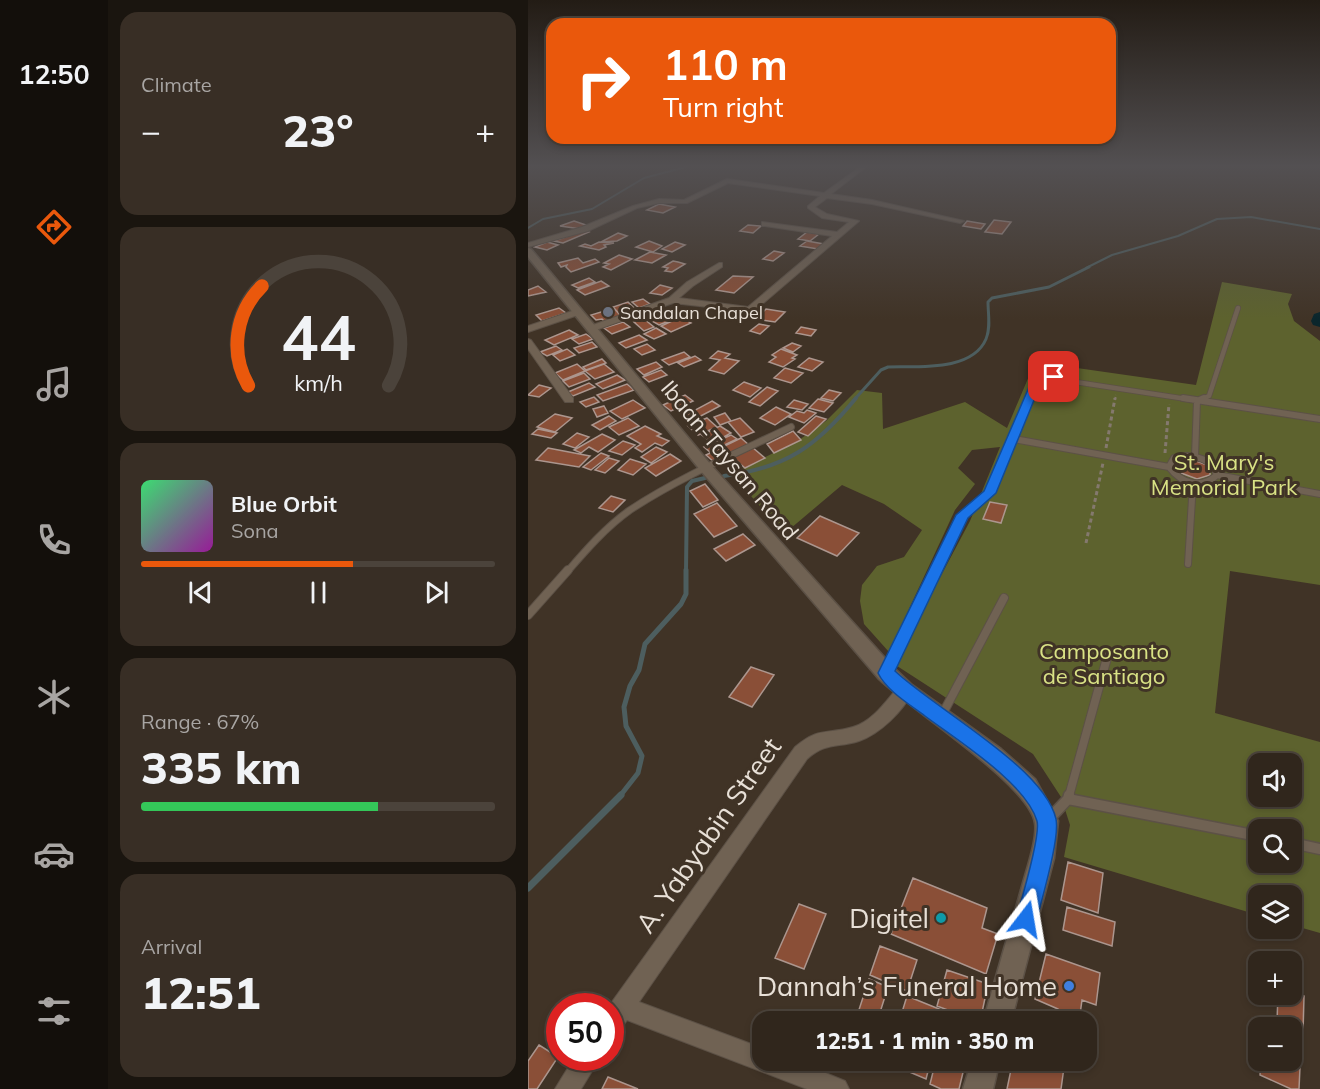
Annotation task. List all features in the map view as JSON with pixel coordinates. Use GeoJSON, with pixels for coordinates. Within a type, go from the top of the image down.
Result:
{"type":"FeatureCollection","features":[{"type":"Feature","properties":{"kind":"main road","name":"Ibaan-Taysan Road"},"geometry":{"type":"LineString","coordinates":[[528,251],[706,468],[886,673],[905,691],[1027,786],[1047,821]]}},
{"type":"Feature","properties":{"kind":"main road"},"geometry":{"type":"LineString","coordinates":[[1000,1011],[1042,858],[1047,821]]}},
{"type":"Feature","properties":{"kind":"main road"},"geometry":{"type":"LineString","coordinates":[[978,1089],[983,1071]]}},
{"type":"Feature","properties":{"kind":"street"},"geometry":{"type":"LineString","coordinates":[[528,245],[585,229],[610,218]]}},
{"type":"Feature","properties":{"kind":"street"},"geometry":{"type":"LineString","coordinates":[[672,300],[750,310],[855,220],[839,218]]}},
{"type":"Feature","properties":{"kind":"street"},"geometry":{"type":"LineString","coordinates":[[948,218],[960,220]]}},
{"type":"Feature","properties":{"kind":"street"},"geometry":{"type":"LineString","coordinates":[[765,224],[840,235]]}},
{"type":"Feature","properties":{"kind":"street"},"geometry":{"type":"LineString","coordinates":[[593,328],[672,300],[690,284],[719,265]]}},
{"type":"Feature","properties":{"kind":"street"},"geometry":{"type":"LineString","coordinates":[[528,329],[578,312]]}},
{"type":"Feature","properties":{"kind":"street"},"geometry":{"type":"LineString","coordinates":[[528,342],[569,400]]}},
{"type":"Feature","properties":{"kind":"street","name":"A. Yabyabin Street"},"geometry":{"type":"LineString","coordinates":[[624,1006],[801,753],[815,741],[857,734],[880,720],[905,691]]}},
{"type":"Feature","properties":{"kind":"street"},"geometry":{"type":"LineString","coordinates":[[624,1018],[752,1057]]}},
{"type":"Feature","properties":{"kind":"street"},"geometry":{"type":"LineString","coordinates":[[567,1089],[579,1071]]}},
{"type":"Feature","properties":{"kind":"street"},"geometry":{"type":"LineString","coordinates":[[791,1071],[837,1089]]}},
{"type":"Feature","properties":{"kind":"lane"},"geometry":{"type":"LineString","coordinates":[[1197,400],[1209,396],[1238,308]]}},
{"type":"Feature","properties":{"kind":"lane"},"geometry":{"type":"LineString","coordinates":[[886,673],[963,515],[989,493],[1035,387],[1043,377],[1320,419]]}},
{"type":"Feature","properties":{"kind":"lane"},"geometry":{"type":"LineString","coordinates":[[1195,456],[1197,400]]}},
{"type":"Feature","properties":{"kind":"lane"},"geometry":{"type":"LineString","coordinates":[[528,615],[593,542],[629,512],[706,468],[791,427]]}},
{"type":"Feature","properties":{"kind":"lane"},"geometry":{"type":"LineString","coordinates":[[1014,439],[1169,467]]}},
{"type":"Feature","properties":{"kind":"lane"},"geometry":{"type":"LineString","coordinates":[[1183,455],[1195,456],[1207,460],[1215,467],[1217,475],[1213,481],[1204,484],[1193,483],[1173,474],[1169,467],[1174,458],[1183,455]]}},
{"type":"Feature","properties":{"kind":"lane"},"geometry":{"type":"LineString","coordinates":[[1217,475],[1320,494]]}},
{"type":"Feature","properties":{"kind":"lane"},"geometry":{"type":"LineString","coordinates":[[1188,564],[1193,483]]}},
{"type":"Feature","properties":{"kind":"lane"},"geometry":{"type":"LineString","coordinates":[[940,717],[1004,598]]}},
{"type":"Feature","properties":{"kind":"lane"},"geometry":{"type":"LineString","coordinates":[[1047,821],[1068,800],[1107,658]]}},
{"type":"Feature","properties":{"kind":"lane"},"geometry":{"type":"LineString","coordinates":[[1068,800],[1248,835]]}},
{"type":"Feature","properties":{"kind":"lane"},"geometry":{"type":"LineString","coordinates":[[1302,845],[1320,849]]}},
{"type":"Feature","properties":{"kind":"path"},"geometry":{"type":"LineString","coordinates":[[1170,396],[1164,453],[1174,458]]}},
{"type":"Feature","properties":{"kind":"green space"},"geometry":{"type":"Polygon","coordinates":[[[1222,282],[1292,294],[1288,304],[1294,321],[1320,341],[1320,585],[1230,571],[1215,713],[1320,742],[1320,933],[1302,928],[1302,885],[1248,885],[1248,912],[1064,857],[1070,825],[1061,797],[1033,754],[894,664],[970,521],[1000,447],[972,450],[958,468],[975,484],[955,510],[889,652],[864,624],[860,601],[862,585],[877,566],[904,557],[922,530],[884,504],[842,485],[784,534],[732,474],[799,440],[826,421],[857,390],[882,393],[883,429],[965,402],[1007,428],[1035,362],[1196,385],[1222,282]]]}},
{"type":"Feature","properties":{"kind":"building"},"geometry":{"type":"Polygon","coordinates":[[[994,220],[1011,222],[1002,234],[985,232],[994,220]]]}},
{"type":"Feature","properties":{"kind":"building"},"geometry":{"type":"Polygon","coordinates":[[[574,221],[589,226],[581,229],[560,226],[574,221]]]}},
{"type":"Feature","properties":{"kind":"building"},"geometry":{"type":"Polygon","coordinates":[[[967,221],[985,224],[981,229],[963,226],[967,221]]]}},
{"type":"Feature","properties":{"kind":"building"},"geometry":{"type":"Polygon","coordinates":[[[748,225],[761,226],[753,233],[740,231],[748,225]]]}},
{"type":"Feature","properties":{"kind":"building"},"geometry":{"type":"Polygon","coordinates":[[[585,230],[589,232],[563,243],[554,241],[585,230]]]}},
{"type":"Feature","properties":{"kind":"building"},"geometry":{"type":"Polygon","coordinates":[[[807,232],[819,234],[810,241],[798,239],[807,232]]]}},
{"type":"Feature","properties":{"kind":"building"},"geometry":{"type":"Polygon","coordinates":[[[618,233],[627,236],[617,241],[601,242],[618,233]]]}},
{"type":"Feature","properties":{"kind":"building"},"geometry":{"type":"Polygon","coordinates":[[[649,241],[662,246],[653,252],[636,247],[649,241]]]}},
{"type":"Feature","properties":{"kind":"building"},"geometry":{"type":"Polygon","coordinates":[[[807,241],[824,244],[818,249],[800,246],[807,241]]]}},
{"type":"Feature","properties":{"kind":"building"},"geometry":{"type":"Polygon","coordinates":[[[547,242],[558,245],[547,250],[535,247],[547,242]]]}},
{"type":"Feature","properties":{"kind":"building"},"geometry":{"type":"Polygon","coordinates":[[[599,242],[614,243],[604,245],[606,247],[599,250],[580,246],[585,244],[591,246],[599,242]]]}},
{"type":"Feature","properties":{"kind":"building"},"geometry":{"type":"Polygon","coordinates":[[[675,242],[685,245],[672,252],[662,249],[675,242]]]}},
{"type":"Feature","properties":{"kind":"building"},"geometry":{"type":"Polygon","coordinates":[[[774,251],[784,253],[773,261],[763,259],[774,251]]]}},
{"type":"Feature","properties":{"kind":"building"},"geometry":{"type":"Polygon","coordinates":[[[650,252],[666,255],[652,263],[635,260],[650,252]]]}},
{"type":"Feature","properties":{"kind":"building"},"geometry":{"type":"Polygon","coordinates":[[[619,255],[632,259],[611,270],[603,267],[609,264],[604,263],[619,255]]]}},
{"type":"Feature","properties":{"kind":"building"},"geometry":{"type":"Polygon","coordinates":[[[578,258],[583,263],[595,259],[599,262],[571,272],[566,267],[567,265],[561,267],[558,263],[578,258]]]}},
{"type":"Feature","properties":{"kind":"building"},"geometry":{"type":"Polygon","coordinates":[[[673,261],[685,264],[672,272],[665,271],[668,268],[663,267],[673,261]]]}},
{"type":"Feature","properties":{"kind":"building"},"geometry":{"type":"Polygon","coordinates":[[[733,276],[753,277],[734,293],[716,290],[733,276]]]}},
{"type":"Feature","properties":{"kind":"building"},"geometry":{"type":"Polygon","coordinates":[[[589,278],[595,282],[578,288],[572,285],[589,278]]]}},
{"type":"Feature","properties":{"kind":"building"},"geometry":{"type":"Polygon","coordinates":[[[601,281],[609,286],[585,295],[577,290],[601,281]]]}},
{"type":"Feature","properties":{"kind":"building"},"geometry":{"type":"Polygon","coordinates":[[[660,285],[672,288],[662,295],[650,293],[660,285]]]}},
{"type":"Feature","properties":{"kind":"building"},"geometry":{"type":"Polygon","coordinates":[[[538,286],[546,292],[528,296],[528,290],[538,286]]]}},
{"type":"Feature","properties":{"kind":"building"},"geometry":{"type":"Polygon","coordinates":[[[643,299],[650,304],[639,308],[632,302],[643,299]]]}},
{"type":"Feature","properties":{"kind":"building"},"geometry":{"type":"Polygon","coordinates":[[[628,302],[635,309],[619,314],[613,307],[628,302]]]}},
{"type":"Feature","properties":{"kind":"building"},"geometry":{"type":"Polygon","coordinates":[[[559,308],[566,313],[542,321],[536,315],[559,308]]]}},
{"type":"Feature","properties":{"kind":"building","name":"Sandalan Chapel"},"geometry":{"type":"Polygon","coordinates":[[[614,308],[622,317],[604,321],[596,320],[591,315],[614,308]]]}},
{"type":"Feature","properties":{"kind":"building"},"geometry":{"type":"Polygon","coordinates":[[[658,308],[666,313],[651,318],[644,313],[658,308]]]}},
{"type":"Feature","properties":{"kind":"building"},"geometry":{"type":"Polygon","coordinates":[[[766,309],[785,312],[775,322],[756,319],[766,309]]]}},
{"type":"Feature","properties":{"kind":"building"},"geometry":{"type":"Polygon","coordinates":[[[671,312],[679,317],[659,325],[650,320],[671,312]]]}},
{"type":"Feature","properties":{"kind":"building"},"geometry":{"type":"Polygon","coordinates":[[[681,317],[691,323],[671,332],[661,326],[681,317]]]}},
{"type":"Feature","properties":{"kind":"building"},"geometry":{"type":"Polygon","coordinates":[[[644,319],[654,327],[644,331],[634,322],[644,319]]]}},
{"type":"Feature","properties":{"kind":"building"},"geometry":{"type":"Polygon","coordinates":[[[623,322],[630,327],[612,334],[604,328],[623,322]]]}},
{"type":"Feature","properties":{"kind":"building"},"geometry":{"type":"Polygon","coordinates":[[[759,324],[769,326],[760,334],[750,331],[759,324]]]}},
{"type":"Feature","properties":{"kind":"building"},"geometry":{"type":"Polygon","coordinates":[[[801,327],[816,330],[811,336],[796,333],[801,327]]]}},
{"type":"Feature","properties":{"kind":"building"},"geometry":{"type":"Polygon","coordinates":[[[656,328],[666,334],[654,339],[644,334],[656,328]]]}},
{"type":"Feature","properties":{"kind":"building"},"geometry":{"type":"Polygon","coordinates":[[[569,330],[578,335],[554,345],[545,340],[569,330]]]}},
{"type":"Feature","properties":{"kind":"building"},"geometry":{"type":"Polygon","coordinates":[[[586,334],[593,339],[579,344],[572,339],[586,334]]]}},
{"type":"Feature","properties":{"kind":"building"},"geometry":{"type":"Polygon","coordinates":[[[639,335],[647,340],[626,348],[619,343],[639,335]]]}},
{"type":"Feature","properties":{"kind":"building"},"geometry":{"type":"Polygon","coordinates":[[[592,342],[597,347],[579,353],[574,348],[592,342]]]}},
{"type":"Feature","properties":{"kind":"building"},"geometry":{"type":"Polygon","coordinates":[[[792,343],[801,346],[793,352],[783,348],[792,343]]]}},
{"type":"Feature","properties":{"kind":"building"},"geometry":{"type":"Polygon","coordinates":[[[647,344],[655,350],[642,355],[634,349],[647,344]]]}},
{"type":"Feature","properties":{"kind":"building"},"geometry":{"type":"Polygon","coordinates":[[[556,346],[562,350],[547,356],[540,352],[556,346]]]}},
{"type":"Feature","properties":{"kind":"building"},"geometry":{"type":"Polygon","coordinates":[[[567,349],[575,355],[560,361],[553,355],[567,349]]]}},
{"type":"Feature","properties":{"kind":"building"},"geometry":{"type":"Polygon","coordinates":[[[781,349],[797,355],[783,367],[769,362],[776,357],[772,355],[781,349]]]}},
{"type":"Feature","properties":{"kind":"building"},"geometry":{"type":"Polygon","coordinates":[[[718,351],[730,354],[725,358],[739,361],[724,374],[709,370],[720,360],[710,358],[718,351]]]}},
{"type":"Feature","properties":{"kind":"building"},"geometry":{"type":"Polygon","coordinates":[[[684,352],[690,357],[669,365],[662,360],[684,352]]]}},
{"type":"Feature","properties":{"kind":"building"},"geometry":{"type":"Polygon","coordinates":[[[695,356],[701,360],[684,367],[678,363],[695,356]]]}},
{"type":"Feature","properties":{"kind":"building"},"geometry":{"type":"Polygon","coordinates":[[[809,358],[823,362],[812,371],[798,367],[809,358]]]}},
{"type":"Feature","properties":{"kind":"building"},"geometry":{"type":"Polygon","coordinates":[[[602,359],[606,363],[586,370],[583,367],[602,359]]]}},
{"type":"Feature","properties":{"kind":"building"},"geometry":{"type":"Polygon","coordinates":[[[656,362],[662,367],[644,375],[637,369],[656,362]]]}},
{"type":"Feature","properties":{"kind":"building"},"geometry":{"type":"Polygon","coordinates":[[[577,364],[585,371],[563,380],[555,373],[577,364]]]}},
{"type":"Feature","properties":{"kind":"building"},"geometry":{"type":"Polygon","coordinates":[[[604,364],[614,372],[595,379],[585,371],[604,364]]]}},
{"type":"Feature","properties":{"kind":"building"},"geometry":{"type":"Polygon","coordinates":[[[785,368],[803,373],[791,383],[774,378],[785,368]]]}},
{"type":"Feature","properties":{"kind":"building"},"geometry":{"type":"Polygon","coordinates":[[[661,370],[667,375],[649,382],[643,377],[661,370]]]}},
{"type":"Feature","properties":{"kind":"building"},"geometry":{"type":"Polygon","coordinates":[[[584,373],[590,379],[569,387],[563,381],[584,373]]]}},
{"type":"Feature","properties":{"kind":"building"},"geometry":{"type":"Polygon","coordinates":[[[617,375],[625,380],[603,389],[596,384],[617,375]]]}},
{"type":"Feature","properties":{"kind":"building"},"geometry":{"type":"Polygon","coordinates":[[[744,382],[761,388],[750,397],[733,390],[744,382]]]}},
{"type":"Feature","properties":{"kind":"building"},"geometry":{"type":"Polygon","coordinates":[[[589,383],[595,387],[573,396],[568,392],[589,383]]]}},
{"type":"Feature","properties":{"kind":"building"},"geometry":{"type":"Polygon","coordinates":[[[627,384],[634,390],[603,401],[597,395],[627,384]]]}},
{"type":"Feature","properties":{"kind":"building"},"geometry":{"type":"Polygon","coordinates":[[[539,385],[551,388],[539,397],[528,395],[539,385]]]}},
{"type":"Feature","properties":{"kind":"building"},"geometry":{"type":"Polygon","coordinates":[[[767,387],[778,391],[760,406],[749,402],[767,387]]]}},
{"type":"Feature","properties":{"kind":"building"},"geometry":{"type":"Polygon","coordinates":[[[829,390],[841,393],[833,401],[821,398],[829,390]]]}},
{"type":"Feature","properties":{"kind":"building"},"geometry":{"type":"Polygon","coordinates":[[[685,395],[693,401],[671,411],[663,405],[685,395]]]}},
{"type":"Feature","properties":{"kind":"building"},"geometry":{"type":"Polygon","coordinates":[[[594,397],[599,402],[586,407],[580,402],[594,397]]]}},
{"type":"Feature","properties":{"kind":"building"},"geometry":{"type":"Polygon","coordinates":[[[818,399],[833,403],[824,412],[809,408],[818,399]]]}},
{"type":"Feature","properties":{"kind":"building"},"geometry":{"type":"Polygon","coordinates":[[[633,400],[645,408],[622,419],[610,411],[633,400]]]}},
{"type":"Feature","properties":{"kind":"building"},"geometry":{"type":"Polygon","coordinates":[[[794,400],[808,404],[802,410],[787,407],[794,400]]]}},
{"type":"Feature","properties":{"kind":"building"},"geometry":{"type":"Polygon","coordinates":[[[712,401],[720,406],[691,421],[684,416],[712,401]]]}},
{"type":"Feature","properties":{"kind":"building"},"geometry":{"type":"Polygon","coordinates":[[[604,406],[608,413],[597,417],[593,409],[604,406]]]}},
{"type":"Feature","properties":{"kind":"building"},"geometry":{"type":"Polygon","coordinates":[[[776,407],[791,414],[775,425],[760,418],[776,407]]]}},
{"type":"Feature","properties":{"kind":"building"},"geometry":{"type":"Polygon","coordinates":[[[807,410],[816,413],[804,423],[789,417],[797,411],[804,413],[807,410]]]}},
{"type":"Feature","properties":{"kind":"building"},"geometry":{"type":"Polygon","coordinates":[[[725,413],[731,421],[720,425],[714,417],[725,413]]]}},
{"type":"Feature","properties":{"kind":"building"},"geometry":{"type":"Polygon","coordinates":[[[555,414],[572,418],[555,432],[537,427],[555,414]]]}},
{"type":"Feature","properties":{"kind":"building"},"geometry":{"type":"Polygon","coordinates":[[[609,416],[616,421],[600,430],[592,425],[609,416]]]}},
{"type":"Feature","properties":{"kind":"building"},"geometry":{"type":"Polygon","coordinates":[[[816,416],[826,419],[808,436],[798,432],[816,416]]]}},
{"type":"Feature","properties":{"kind":"building"},"geometry":{"type":"Polygon","coordinates":[[[628,418],[639,426],[619,435],[609,427],[628,418]]]}},
{"type":"Feature","properties":{"kind":"building"},"geometry":{"type":"Polygon","coordinates":[[[707,418],[717,427],[698,435],[688,426],[707,418]]]}},
{"type":"Feature","properties":{"kind":"building"},"geometry":{"type":"Polygon","coordinates":[[[740,418],[754,432],[741,437],[728,422],[740,418]]]}},
{"type":"Feature","properties":{"kind":"building"},"geometry":{"type":"Polygon","coordinates":[[[645,426],[661,434],[657,436],[669,441],[662,446],[655,443],[642,452],[635,448],[641,444],[627,436],[645,426]]]}},
{"type":"Feature","properties":{"kind":"building"},"geometry":{"type":"Polygon","coordinates":[[[720,426],[731,433],[713,443],[702,435],[720,426]]]}},
{"type":"Feature","properties":{"kind":"building"},"geometry":{"type":"Polygon","coordinates":[[[538,429],[557,433],[551,438],[532,434],[538,429]]]}},
{"type":"Feature","properties":{"kind":"building"},"geometry":{"type":"Polygon","coordinates":[[[793,431],[801,440],[774,453],[767,444],[793,431]]]}},
{"type":"Feature","properties":{"kind":"building"},"geometry":{"type":"Polygon","coordinates":[[[577,433],[589,437],[575,448],[563,444],[577,433]]]}},
{"type":"Feature","properties":{"kind":"building"},"geometry":{"type":"Polygon","coordinates":[[[602,434],[615,440],[598,452],[589,447],[581,453],[574,450],[602,434]]]}},
{"type":"Feature","properties":{"kind":"building"},"geometry":{"type":"Polygon","coordinates":[[[731,435],[737,439],[710,452],[704,447],[731,435]]]}},
{"type":"Feature","properties":{"kind":"building"},"geometry":{"type":"Polygon","coordinates":[[[741,438],[749,445],[714,462],[706,455],[741,438]]]}},
{"type":"Feature","properties":{"kind":"building"},"geometry":{"type":"Polygon","coordinates":[[[623,441],[635,445],[622,455],[609,451],[623,441]]]}},
{"type":"Feature","properties":{"kind":"building"},"geometry":{"type":"Polygon","coordinates":[[[656,447],[667,452],[651,463],[641,457],[656,447]]]}},
{"type":"Feature","properties":{"kind":"building"},"geometry":{"type":"Polygon","coordinates":[[[752,447],[765,458],[745,468],[732,457],[752,447]]]}},
{"type":"Feature","properties":{"kind":"building"},"geometry":{"type":"Polygon","coordinates":[[[548,448],[590,456],[579,467],[536,460],[548,448]]]}},
{"type":"Feature","properties":{"kind":"building"},"geometry":{"type":"Polygon","coordinates":[[[601,453],[609,456],[591,470],[583,467],[601,453]]]}},
{"type":"Feature","properties":{"kind":"building"},"geometry":{"type":"Polygon","coordinates":[[[670,454],[681,461],[656,476],[645,468],[670,454]]]}},
{"type":"Feature","properties":{"kind":"building"},"geometry":{"type":"Polygon","coordinates":[[[609,458],[619,461],[605,473],[595,470],[609,458]]]}},
{"type":"Feature","properties":{"kind":"building"},"geometry":{"type":"Polygon","coordinates":[[[630,459],[646,464],[633,475],[618,470],[630,459]]]}},
{"type":"Feature","properties":{"kind":"building"},"geometry":{"type":"Polygon","coordinates":[[[1191,459],[1207,465],[1210,475],[1197,479],[1181,473],[1177,468],[1178,463],[1191,459]]]}},
{"type":"Feature","properties":{"kind":"building"},"geometry":{"type":"Polygon","coordinates":[[[705,484],[718,500],[703,507],[690,491],[705,484]]]}},
{"type":"Feature","properties":{"kind":"building"},"geometry":{"type":"Polygon","coordinates":[[[611,496],[625,500],[613,512],[599,508],[611,496]]]}},
{"type":"Feature","properties":{"kind":"building"},"geometry":{"type":"Polygon","coordinates":[[[990,502],[1007,505],[1001,523],[983,519],[990,502]]]}},
{"type":"Feature","properties":{"kind":"building"},"geometry":{"type":"Polygon","coordinates":[[[717,503],[737,526],[714,537],[694,514],[717,503]]]}},
{"type":"Feature","properties":{"kind":"building"},"geometry":{"type":"Polygon","coordinates":[[[820,516],[859,533],[837,556],[797,538],[820,516]]]}},
{"type":"Feature","properties":{"kind":"building"},"geometry":{"type":"Polygon","coordinates":[[[743,534],[755,545],[726,561],[714,549],[743,534]]]}},
{"type":"Feature","properties":{"kind":"building"},"geometry":{"type":"Polygon","coordinates":[[[751,667],[774,675],[752,707],[729,697],[751,667]]]}},
{"type":"Feature","properties":{"kind":"building"},"geometry":{"type":"Polygon","coordinates":[[[1068,862],[1103,873],[1098,913],[1061,900],[1068,862]]]}},
{"type":"Feature","properties":{"kind":"building","name":"Digitel"},"geometry":{"type":"Polygon","coordinates":[[[913,878],[987,908],[982,928],[998,934],[986,974],[891,934],[913,878]]]}},
{"type":"Feature","properties":{"kind":"building"},"geometry":{"type":"Polygon","coordinates":[[[799,904],[826,914],[804,969],[775,958],[799,904]]]}},
{"type":"Feature","properties":{"kind":"building"},"geometry":{"type":"Polygon","coordinates":[[[1067,907],[1115,922],[1112,946],[1063,930],[1067,907]]]}},
{"type":"Feature","properties":{"kind":"building"},"geometry":{"type":"Polygon","coordinates":[[[880,946],[917,960],[907,991],[870,975],[880,946]]]}},
{"type":"Feature","properties":{"kind":"building","name":"Dannah’s Funeral Home"},"geometry":{"type":"Polygon","coordinates":[[[1046,954],[1100,973],[1096,1005],[1082,1000],[1080,1011],[1057,1011],[1058,1009],[1035,999],[1046,954]]]}},
{"type":"Feature","properties":{"kind":"building"},"geometry":{"type":"Polygon","coordinates":[[[947,970],[988,984],[982,1011],[950,1011],[937,1006],[947,970]]]}},
{"type":"Feature","properties":{"kind":"building"},"geometry":{"type":"Polygon","coordinates":[[[869,979],[888,987],[880,1011],[859,1011],[869,979]]]}},
{"type":"Feature","properties":{"kind":"building"},"geometry":{"type":"Polygon","coordinates":[[[1302,995],[1304,996],[1303,1033],[1302,1017],[1277,1017],[1278,1005],[1302,1005],[1302,995]]]}},
{"type":"Feature","properties":{"kind":"building"},"geometry":{"type":"Polygon","coordinates":[[[907,996],[944,1011],[902,1011],[907,996]]]}},
{"type":"Feature","properties":{"kind":"building"},"geometry":{"type":"Polygon","coordinates":[[[539,1045],[546,1049],[546,1071],[549,1071],[537,1089],[528,1089],[528,1061],[539,1045]]]}},
{"type":"Feature","properties":{"kind":"building"},"geometry":{"type":"Polygon","coordinates":[[[907,1071],[928,1071],[926,1079],[907,1071]]]}},
{"type":"Feature","properties":{"kind":"building"},"geometry":{"type":"Polygon","coordinates":[[[933,1071],[963,1071],[959,1089],[941,1089],[930,1084],[933,1071]]]}},
{"type":"Feature","properties":{"kind":"building"},"geometry":{"type":"Polygon","coordinates":[[[1011,1071],[1063,1071],[1061,1089],[1007,1089],[1011,1071]]]}},
{"type":"Feature","properties":{"kind":"building"},"geometry":{"type":"Polygon","coordinates":[[[1260,1071],[1300,1071],[1299,1089],[1291,1089],[1260,1075],[1260,1071]]]}},
{"type":"Feature","properties":{"kind":"building"},"geometry":{"type":"Polygon","coordinates":[[[608,1077],[638,1089],[602,1089],[608,1077]]]}},
{"type":"Feature","properties":{"kind":"waterway"},"geometry":{"type":"LineString","coordinates":[[528,228],[549,218]]}},
{"type":"Feature","properties":{"kind":"waterway"},"geometry":{"type":"LineString","coordinates":[[1086,268],[1112,255],[1178,236],[1217,219],[1237,218]]}},
{"type":"Feature","properties":{"kind":"waterway"},"geometry":{"type":"LineString","coordinates":[[1256,218],[1320,229]]}},
{"type":"Feature","properties":{"kind":"waterway"},"geometry":{"type":"LineString","coordinates":[[854,400],[881,370],[888,367],[943,365],[969,357],[979,350],[988,335],[988,302],[992,298],[1049,287],[1089,267]]}},
{"type":"Feature","properties":{"kind":"waterway"},"geometry":{"type":"LineString","coordinates":[[724,476],[765,467],[799,452],[828,429],[856,398]]}},
{"type":"Feature","properties":{"kind":"waterway"},"geometry":{"type":"LineString","coordinates":[[686,572],[687,487],[692,481],[705,478]]}},
{"type":"Feature","properties":{"kind":"waterway"},"geometry":{"type":"LineString","coordinates":[[620,796],[638,773],[642,756],[626,726],[624,707],[630,686],[639,670],[645,644],[681,604],[686,594],[686,572]]}},
{"type":"Feature","properties":{"kind":"waterway"},"geometry":{"type":"LineString","coordinates":[[528,888],[620,796]]}},
{"type":"Feature","properties":{"kind":"place","name":"Sandalan Chapel"},"geometry":{"type":"Point","coordinates":[608,312]}},
{"type":"Feature","properties":{"kind":"place","name":"Digitel"},"geometry":{"type":"Point","coordinates":[941,918]}},
{"type":"Feature","properties":{"kind":"place","name":"Dannah’s Funeral Home"},"geometry":{"type":"Point","coordinates":[1069,986]}},
{"type":"Feature","properties":{"kind":"route"},"geometry":{"type":"LineString","coordinates":[[1026,919],[1042,858],[1047,821],[1027,786],[993,756],[905,691],[886,673],[963,515],[989,493],[1035,387],[1043,377],[1054,377]]}},
{"type":"Feature","properties":{"kind":"park label","name":"St. Mary's Memorial Park"},"geometry":{"type":"Point","coordinates":[1224,474]}},
{"type":"Feature","properties":{"kind":"park label","name":"Camposanto de Santiago"},"geometry":{"type":"Point","coordinates":[1104,664]}}]}
